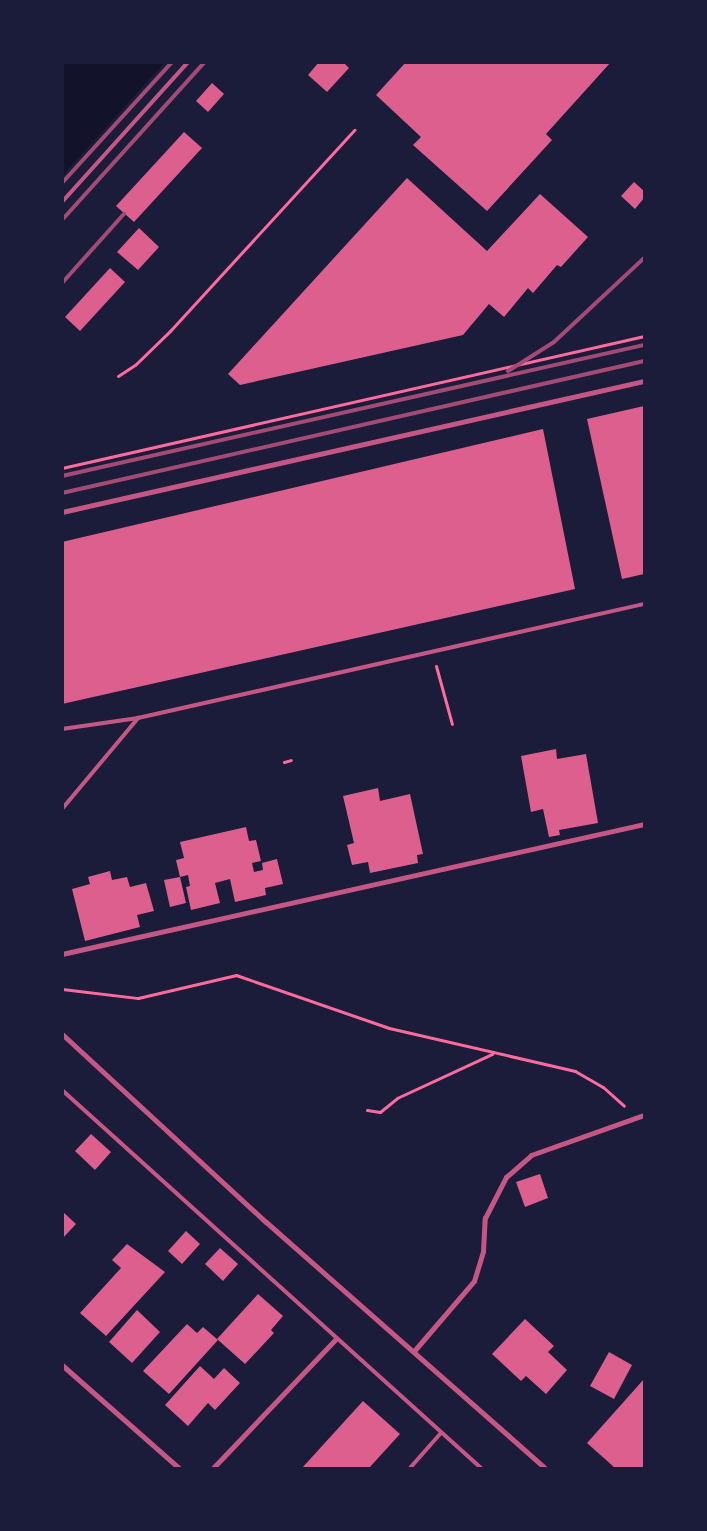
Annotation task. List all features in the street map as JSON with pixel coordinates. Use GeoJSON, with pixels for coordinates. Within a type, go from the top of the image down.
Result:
{"type":"FeatureCollection","features":[{"type":"Feature","properties":{"kind":"street"},"geometry":{"type":"LineString","coordinates":[[62,512],[644,381]]}},
{"type":"Feature","properties":{"kind":"street"},"geometry":{"type":"LineString","coordinates":[[62,954],[644,824]]}},
{"type":"Feature","properties":{"kind":"street"},"geometry":{"type":"LineString","coordinates":[[62,1034],[266,1222],[545,1468]]}},
{"type":"Feature","properties":{"kind":"street"},"geometry":{"type":"LineString","coordinates":[[414,1351],[474,1281],[483,1251],[485,1218],[506,1176],[531,1155],[644,1115]]}},
{"type":"Feature","properties":{"kind":"street"},"geometry":{"type":"LineString","coordinates":[[213,1468],[336,1339]]}},
{"type":"Feature","properties":{"kind":"street"},"geometry":{"type":"LineString","coordinates":[[62,1365],[179,1468]]}},
{"type":"Feature","properties":{"kind":"lane"},"geometry":{"type":"LineString","coordinates":[[62,202],[188,62]]}},
{"type":"Feature","properties":{"kind":"lane"},"geometry":{"type":"LineString","coordinates":[[62,729],[138,718],[644,604]]}},
{"type":"Feature","properties":{"kind":"lane"},"geometry":{"type":"LineString","coordinates":[[62,809],[138,718]]}},
{"type":"Feature","properties":{"kind":"lane"},"geometry":{"type":"LineString","coordinates":[[62,1090],[481,1468]]}},
{"type":"Feature","properties":{"kind":"lane"},"geometry":{"type":"LineString","coordinates":[[410,1468],[441,1433]]}},
{"type":"Feature","properties":{"kind":"path"},"geometry":{"type":"LineString","coordinates":[[118,376],[135,366],[170,331],[354,130]]}},
{"type":"Feature","properties":{"kind":"path"},"geometry":{"type":"LineString","coordinates":[[62,468],[644,336]]}},
{"type":"Feature","properties":{"kind":"path"},"geometry":{"type":"LineString","coordinates":[[436,663],[452,724]]}},
{"type":"Feature","properties":{"kind":"path"},"geometry":{"type":"LineString","coordinates":[[284,762],[291,760]]}},
{"type":"Feature","properties":{"kind":"path"},"geometry":{"type":"LineString","coordinates":[[62,989],[138,998],[236,975],[389,1028],[493,1054],[575,1071],[603,1087],[636,1118]]}},
{"type":"Feature","properties":{"kind":"path"},"geometry":{"type":"LineString","coordinates":[[367,1110],[380,1112],[397,1098],[493,1054]]}},
{"type":"Feature","properties":{"kind":"shaded area"},"geometry":{"type":"Polygon","coordinates":[[[62,63],[164,63],[63,175],[62,63]]]}},
{"type":"Feature","properties":{"kind":"building"},"geometry":{"type":"Polygon","coordinates":[[[319,62],[343,62],[349,68],[327,92],[308,75],[319,62]]]}},
{"type":"Feature","properties":{"kind":"building"},"geometry":{"type":"Polygon","coordinates":[[[406,62],[611,62],[546,134],[552,140],[487,211],[413,145],[421,137],[376,95],[406,62]]]}},
{"type":"Feature","properties":{"kind":"building"},"geometry":{"type":"Polygon","coordinates":[[[212,83],[224,94],[208,112],[196,101],[212,83]]]}},
{"type":"Feature","properties":{"kind":"building"},"geometry":{"type":"Polygon","coordinates":[[[184,132],[202,148],[134,222],[116,206],[184,132]]]}},
{"type":"Feature","properties":{"kind":"building"},"geometry":{"type":"Polygon","coordinates":[[[407,178],[487,251],[540,194],[588,237],[561,267],[557,265],[533,293],[528,288],[504,317],[489,304],[463,335],[240,385],[228,374],[407,178]]]}},
{"type":"Feature","properties":{"kind":"building"},"geometry":{"type":"Polygon","coordinates":[[[634,182],[644,191],[644,198],[635,209],[621,196],[634,182]]]}},
{"type":"Feature","properties":{"kind":"building"},"geometry":{"type":"Polygon","coordinates":[[[139,228],[159,247],[138,270],[117,252],[139,228]]]}},
{"type":"Feature","properties":{"kind":"building"},"geometry":{"type":"Polygon","coordinates":[[[110,268],[125,282],[80,331],[65,317],[110,268]]]}},
{"type":"Feature","properties":{"kind":"building"},"geometry":{"type":"Polygon","coordinates":[[[644,406],[644,574],[622,579],[587,419],[644,406]]]}},
{"type":"Feature","properties":{"kind":"building"},"geometry":{"type":"Polygon","coordinates":[[[543,429],[575,589],[62,704],[62,542],[543,429]]]}},
{"type":"Feature","properties":{"kind":"building"},"geometry":{"type":"Polygon","coordinates":[[[556,749],[557,759],[586,754],[598,823],[559,830],[560,835],[549,837],[543,809],[531,812],[521,756],[556,749]]]}},
{"type":"Feature","properties":{"kind":"building"},"geometry":{"type":"Polygon","coordinates":[[[378,788],[380,801],[410,794],[423,854],[417,855],[418,863],[370,873],[368,862],[352,865],[347,845],[354,843],[343,796],[378,788]]]}},
{"type":"Feature","properties":{"kind":"building"},"geometry":{"type":"Polygon","coordinates":[[[246,827],[249,841],[256,840],[261,861],[252,863],[254,872],[263,870],[262,863],[277,859],[283,884],[265,888],[266,895],[235,902],[230,879],[215,883],[220,903],[191,910],[186,887],[190,886],[188,875],[180,877],[176,860],[184,858],[180,842],[246,827]]]}},
{"type":"Feature","properties":{"kind":"building"},"geometry":{"type":"Polygon","coordinates":[[[110,871],[112,880],[127,877],[130,887],[146,883],[154,911],[137,915],[140,927],[85,941],[72,889],[90,884],[88,877],[110,871]]]}},
{"type":"Feature","properties":{"kind":"building"},"geometry":{"type":"Polygon","coordinates":[[[180,877],[186,903],[170,907],[164,880],[180,877]]]}},
{"type":"Feature","properties":{"kind":"building"},"geometry":{"type":"Polygon","coordinates":[[[91,1134],[111,1152],[95,1170],[75,1151],[91,1134]]]}},
{"type":"Feature","properties":{"kind":"building"},"geometry":{"type":"Polygon","coordinates":[[[540,1174],[548,1198],[525,1207],[516,1182],[540,1174]]]}},
{"type":"Feature","properties":{"kind":"building"},"geometry":{"type":"Polygon","coordinates":[[[62,1211],[76,1224],[62,1239],[62,1211]]]}},
{"type":"Feature","properties":{"kind":"building"},"geometry":{"type":"Polygon","coordinates":[[[186,1231],[200,1244],[182,1264],[168,1251],[186,1231]]]}},
{"type":"Feature","properties":{"kind":"building"},"geometry":{"type":"Polygon","coordinates":[[[127,1244],[165,1272],[106,1336],[80,1313],[121,1268],[112,1260],[127,1244]]]}},
{"type":"Feature","properties":{"kind":"building"},"geometry":{"type":"Polygon","coordinates":[[[220,1248],[238,1264],[223,1281],[205,1264],[220,1248]]]}},
{"type":"Feature","properties":{"kind":"building"},"geometry":{"type":"Polygon","coordinates":[[[258,1294],[283,1316],[271,1330],[274,1333],[245,1364],[217,1339],[258,1294]]]}},
{"type":"Feature","properties":{"kind":"building"},"geometry":{"type":"Polygon","coordinates":[[[137,1310],[160,1332],[132,1363],[109,1342],[137,1310]]]}},
{"type":"Feature","properties":{"kind":"building"},"geometry":{"type":"Polygon","coordinates":[[[525,1319],[554,1346],[548,1352],[567,1370],[546,1394],[526,1376],[521,1381],[492,1354],[525,1319]]]}},
{"type":"Feature","properties":{"kind":"building"},"geometry":{"type":"Polygon","coordinates":[[[187,1324],[197,1333],[203,1327],[218,1340],[169,1394],[143,1371],[187,1324]]]}},
{"type":"Feature","properties":{"kind":"building"},"geometry":{"type":"Polygon","coordinates":[[[609,1352],[632,1365],[614,1399],[590,1386],[609,1352]]]}},
{"type":"Feature","properties":{"kind":"building"},"geometry":{"type":"Polygon","coordinates":[[[200,1366],[214,1379],[224,1368],[240,1383],[215,1410],[208,1403],[188,1426],[165,1405],[200,1366]]]}},
{"type":"Feature","properties":{"kind":"building"},"geometry":{"type":"Polygon","coordinates":[[[644,1379],[644,1468],[615,1468],[587,1443],[644,1379]]]}},
{"type":"Feature","properties":{"kind":"building"},"geometry":{"type":"Polygon","coordinates":[[[363,1401],[400,1434],[369,1468],[302,1468],[363,1401]]]}},
{"type":"Feature","properties":{"kind":"railway"},"geometry":{"type":"LineString","coordinates":[[62,183],[172,62]]}},
{"type":"Feature","properties":{"kind":"railway"},"geometry":{"type":"LineString","coordinates":[[62,220],[205,62]]}},
{"type":"Feature","properties":{"kind":"railway"},"geometry":{"type":"LineString","coordinates":[[62,283],[124,214]]}},
{"type":"Feature","properties":{"kind":"railway"},"geometry":{"type":"LineString","coordinates":[[508,371],[554,342],[644,258]]}},
{"type":"Feature","properties":{"kind":"railway"},"geometry":{"type":"LineString","coordinates":[[62,476],[644,345]]}},
{"type":"Feature","properties":{"kind":"railway"},"geometry":{"type":"LineString","coordinates":[[62,493],[644,361]]}}]}
